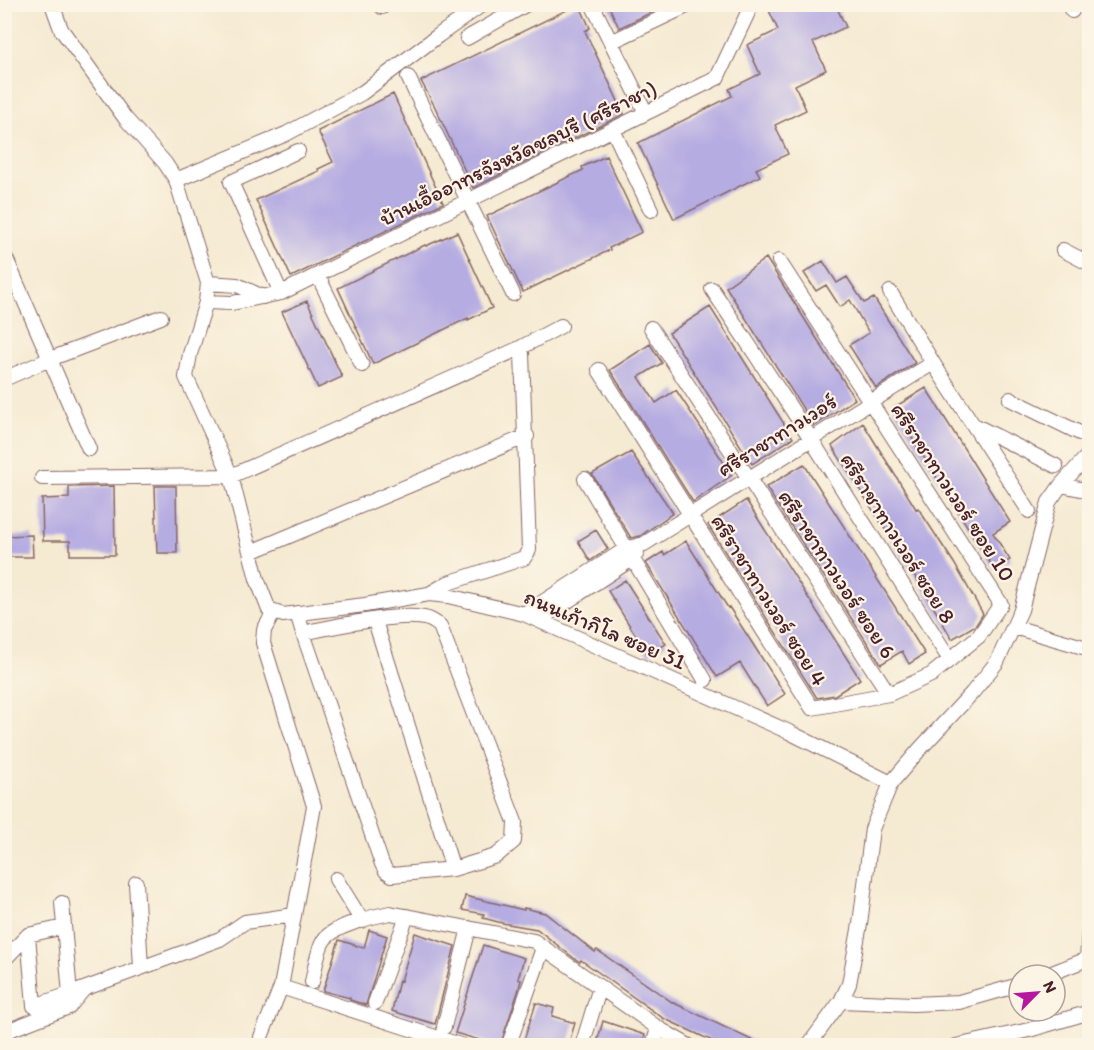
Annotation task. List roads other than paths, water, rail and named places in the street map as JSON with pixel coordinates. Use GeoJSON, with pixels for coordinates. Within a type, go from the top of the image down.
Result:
{"type":"FeatureCollection","features":[{"type":"Feature","properties":{"kind":"street"},"geometry":{"type":"LineString","coordinates":[[52,4],[61,29],[125,118],[165,163],[176,180],[208,283],[206,302],[190,354],[186,377],[231,476],[257,579],[269,610],[274,612],[264,630],[263,643],[314,806],[281,987],[261,1037]]}},
{"type":"Feature","properties":{"kind":"street"},"geometry":{"type":"LineString","coordinates":[[381,4],[382,7],[386,4]]}},
{"type":"Feature","properties":{"kind":"street"},"geometry":{"type":"LineString","coordinates":[[176,180],[286,134],[362,93],[483,4]]}},
{"type":"Feature","properties":{"kind":"street"},"geometry":{"type":"LineString","coordinates":[[467,38],[527,4]]}},
{"type":"Feature","properties":{"kind":"street"},"geometry":{"type":"LineString","coordinates":[[592,4],[646,113]]}},
{"type":"Feature","properties":{"kind":"street"},"geometry":{"type":"LineString","coordinates":[[611,42],[691,4]]}},
{"type":"Feature","properties":{"kind":"street","name":"บ้านเอื้ออาทรจังหวัดชลบุรี (ศรีราชา)"},"geometry":{"type":"LineString","coordinates":[[206,302],[232,303],[281,293],[717,78],[752,4]]}},
{"type":"Feature","properties":{"kind":"street"},"geometry":{"type":"LineString","coordinates":[[408,77],[513,294]]}},
{"type":"Feature","properties":{"kind":"street"},"geometry":{"type":"LineString","coordinates":[[613,129],[651,210]]}},
{"type":"Feature","properties":{"kind":"street"},"geometry":{"type":"LineString","coordinates":[[281,293],[231,182],[298,151]]}},
{"type":"Feature","properties":{"kind":"street"},"geometry":{"type":"LineString","coordinates":[[1063,250],[1089,264]]}},
{"type":"Feature","properties":{"kind":"street"},"geometry":{"type":"LineString","coordinates":[[4,254],[89,449]]}},
{"type":"Feature","properties":{"kind":"street","name":"ศรีราชาทาวเวอร์ ซอย 10"},"geometry":{"type":"LineString","coordinates":[[779,261],[1001,604],[979,636],[950,660]]}},
{"type":"Feature","properties":{"kind":"street"},"geometry":{"type":"LineString","coordinates":[[318,276],[362,364]]}},
{"type":"Feature","properties":{"kind":"street"},"geometry":{"type":"LineString","coordinates":[[208,283],[237,285],[263,297]]}},
{"type":"Feature","properties":{"kind":"street","name":"ศรีราชาทาวเวอร์ ซอย 8"},"geometry":{"type":"LineString","coordinates":[[712,288],[811,439],[950,660]]}},
{"type":"Feature","properties":{"kind":"street"},"geometry":{"type":"LineString","coordinates":[[890,291],[933,363],[1029,511]]}},
{"type":"Feature","properties":{"kind":"street"},"geometry":{"type":"LineString","coordinates":[[4,379],[161,317]]}},
{"type":"Feature","properties":{"kind":"street"},"geometry":{"type":"LineString","coordinates":[[42,478],[231,476],[518,349],[561,326]]}},
{"type":"Feature","properties":{"kind":"street","name":"ศรีราชาทาวเวอร์ ซอย 6"},"geometry":{"type":"LineString","coordinates":[[651,328],[889,694]]}},
{"type":"Feature","properties":{"kind":"street"},"geometry":{"type":"LineString","coordinates":[[429,594],[448,583],[524,558],[530,550],[522,353],[518,349]]}},
{"type":"Feature","properties":{"kind":"street","name":"ศรีราชาทาวเวอร์"},"geometry":{"type":"LineString","coordinates":[[538,620],[644,544],[933,363]]}},
{"type":"Feature","properties":{"kind":"street","name":"ศรีราชาทาวเวอร์ ซอย 4"},"geometry":{"type":"LineString","coordinates":[[599,370],[812,708],[889,694]]}},
{"type":"Feature","properties":{"kind":"street"},"geometry":{"type":"LineString","coordinates":[[1010,399],[1089,438]]}},
{"type":"Feature","properties":{"kind":"street"},"geometry":{"type":"LineString","coordinates":[[973,425],[1056,466]]}},
{"type":"Feature","properties":{"kind":"street"},"geometry":{"type":"LineString","coordinates":[[251,552],[526,436]]}},
{"type":"Feature","properties":{"kind":"street"},"geometry":{"type":"LineString","coordinates":[[827,1046],[812,1041],[841,1001],[849,984],[860,924],[872,829],[891,783],[979,686],[997,662],[1021,610],[1049,502],[1061,484],[1089,453]]}},
{"type":"Feature","properties":{"kind":"street"},"geometry":{"type":"LineString","coordinates":[[585,479],[705,680]]}},
{"type":"Feature","properties":{"kind":"street"},"geometry":{"type":"LineString","coordinates":[[1061,484],[1089,491]]}},
{"type":"Feature","properties":{"kind":"street","name":"ศรีราชาทาวเวอร์"},"geometry":{"type":"LineString","coordinates":[[524,615],[629,554]]}},
{"type":"Feature","properties":{"kind":"street","name":"ถนนเก้ากิโล ซอย 31"},"geometry":{"type":"LineString","coordinates":[[274,612],[284,615],[297,614],[429,594],[448,596],[524,615],[789,732],[891,783]]}},
{"type":"Feature","properties":{"kind":"street"},"geometry":{"type":"LineString","coordinates":[[297,614],[303,633],[386,871],[392,875],[453,870],[496,856],[514,841],[515,822],[440,626],[429,619],[411,616],[303,633]]}},
{"type":"Feature","properties":{"kind":"street"},"geometry":{"type":"LineString","coordinates":[[375,621],[453,870]]}},
{"type":"Feature","properties":{"kind":"street"},"geometry":{"type":"LineString","coordinates":[[1014,627],[1089,649]]}},
{"type":"Feature","properties":{"kind":"street"},"geometry":{"type":"LineString","coordinates":[[889,694],[931,675],[950,660]]}},
{"type":"Feature","properties":{"kind":"street"},"geometry":{"type":"LineString","coordinates":[[336,879],[362,921]]}},
{"type":"Feature","properties":{"kind":"street"},"geometry":{"type":"LineString","coordinates":[[136,883],[141,967]]}},
{"type":"Feature","properties":{"kind":"street"},"geometry":{"type":"LineString","coordinates":[[4,1032],[69,1007],[77,992],[64,927],[62,903]]}},
{"type":"Feature","properties":{"kind":"street"},"geometry":{"type":"LineString","coordinates":[[312,982],[323,941],[332,932],[390,913],[534,941],[658,1028],[689,1046]]}},
{"type":"Feature","properties":{"kind":"street"},"geometry":{"type":"LineString","coordinates":[[28,935],[34,1006],[220,939],[245,922],[294,915]]}},
{"type":"Feature","properties":{"kind":"street"},"geometry":{"type":"LineString","coordinates":[[375,1003],[407,916]]}},
{"type":"Feature","properties":{"kind":"street"},"geometry":{"type":"LineString","coordinates":[[1067,967],[1088,959],[1089,916]]}},
{"type":"Feature","properties":{"kind":"street"},"geometry":{"type":"LineString","coordinates":[[4,960],[28,935],[64,927]]}},
{"type":"Feature","properties":{"kind":"street"},"geometry":{"type":"LineString","coordinates":[[444,1027],[469,928]]}},
{"type":"Feature","properties":{"kind":"street"},"geometry":{"type":"LineString","coordinates":[[510,1041],[543,948]]}},
{"type":"Feature","properties":{"kind":"street"},"geometry":{"type":"LineString","coordinates":[[281,987],[463,1046]]}},
{"type":"Feature","properties":{"kind":"street"},"geometry":{"type":"LineString","coordinates":[[582,1046],[600,987]]}},
{"type":"Feature","properties":{"kind":"street"},"geometry":{"type":"LineString","coordinates":[[841,1001],[913,1004],[959,1002],[1007,988]]}},
{"type":"Feature","properties":{"kind":"street"},"geometry":{"type":"LineString","coordinates":[[956,1046],[1029,1030],[1089,1012]]}},
{"type":"Feature","properties":{"kind":"street"},"geometry":{"type":"LineString","coordinates":[[653,1046],[658,1028]]}}]}
